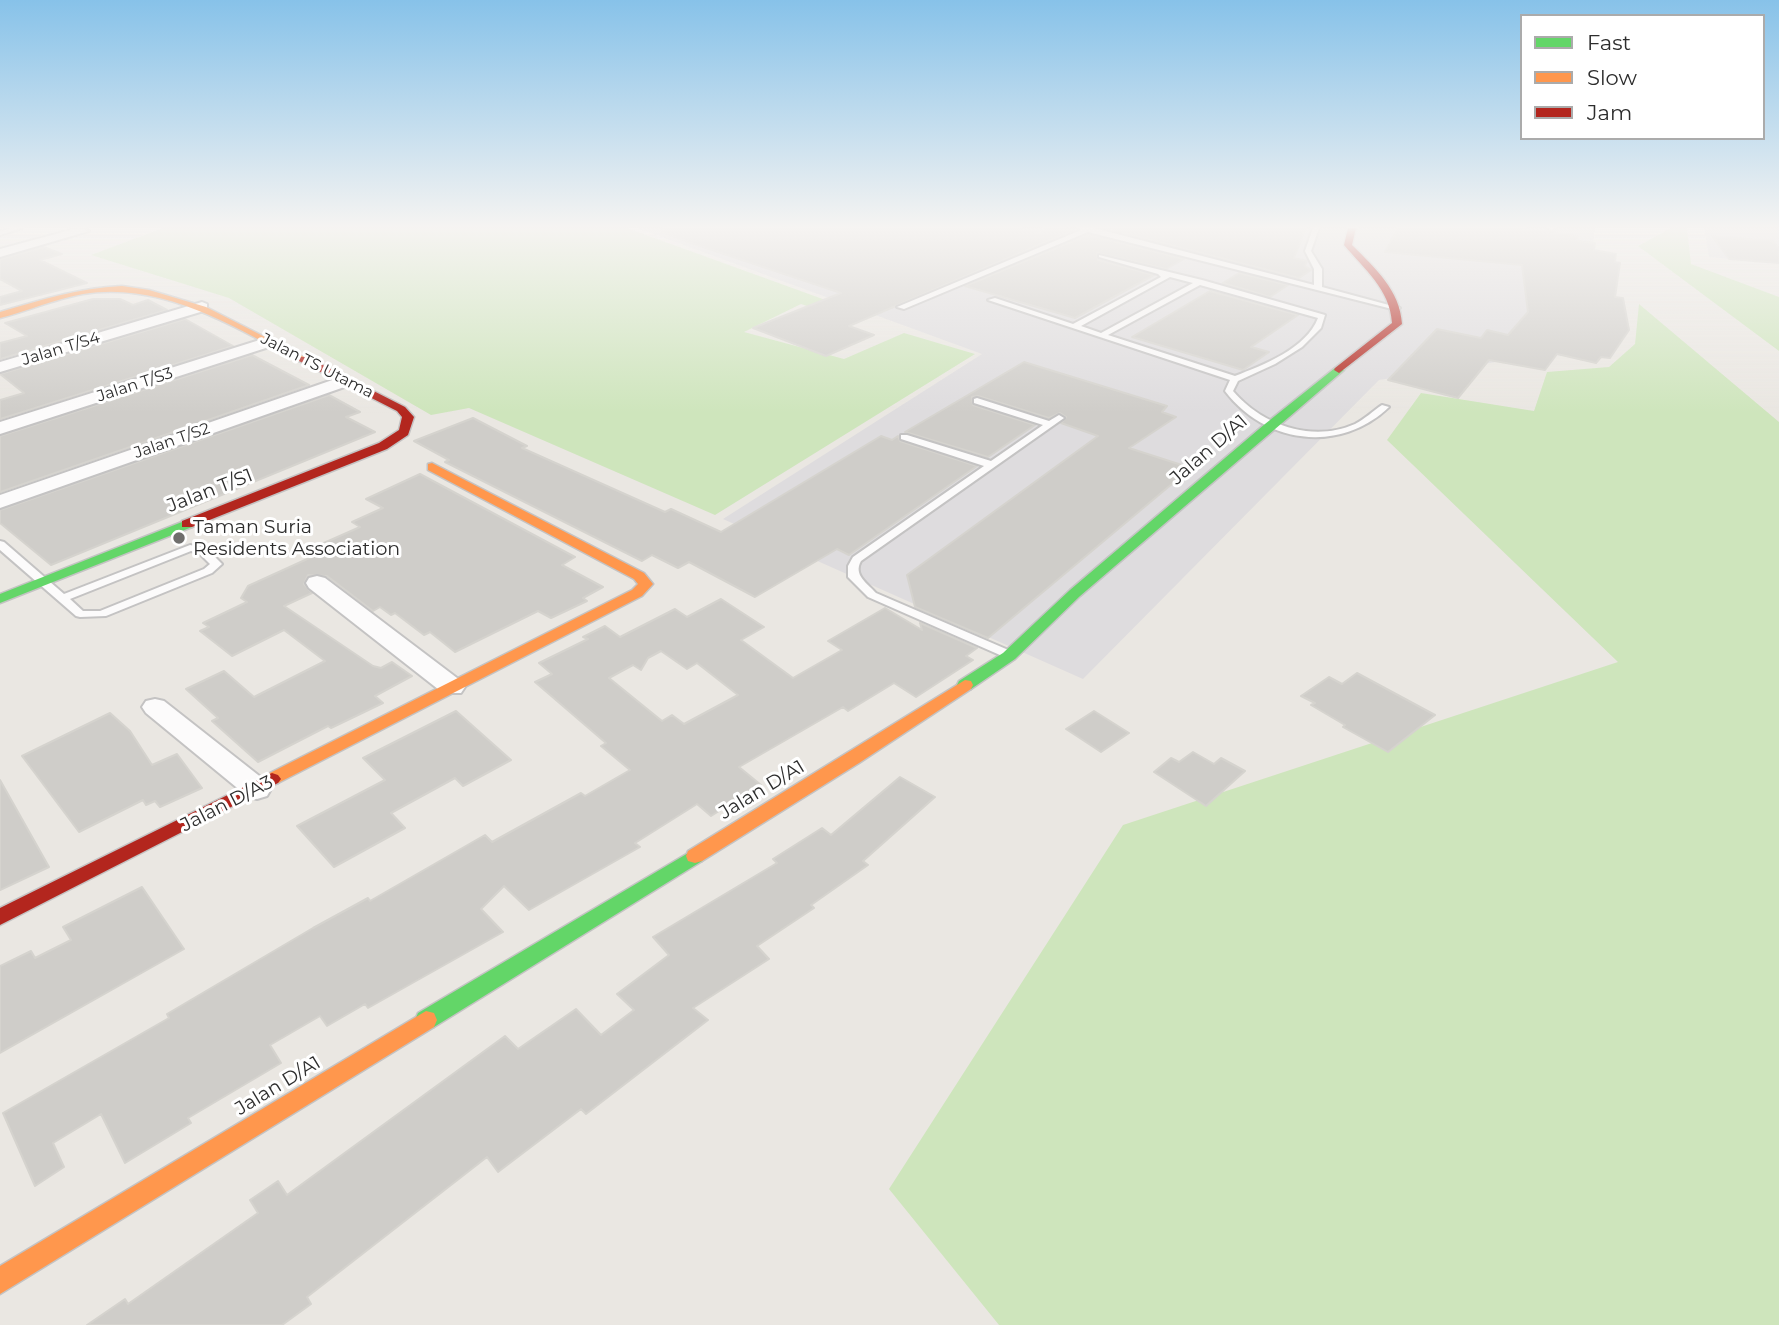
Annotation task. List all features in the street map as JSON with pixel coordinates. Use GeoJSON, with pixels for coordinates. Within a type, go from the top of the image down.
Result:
{"type":"FeatureCollection","features":[{"type":"Feature","properties":{"kind":"street","name":"Jalan TS Utama"},"geometry":{"type":"LineString","coordinates":[[0,315],[101,290]]}},
{"type":"Feature","properties":{"kind":"street","name":"Jalan TS Utama"},"geometry":{"type":"LineString","coordinates":[[141,290],[202,307],[401,409],[408,417]]}},
{"type":"Feature","properties":{"kind":"street"},"geometry":{"type":"LineString","coordinates":[[1385,290],[1396,308]]}},
{"type":"Feature","properties":{"kind":"street","name":"Jalan T/S4"},"geometry":{"type":"LineString","coordinates":[[0,367],[202,307]]}},
{"type":"Feature","properties":{"kind":"street","name":"Jalan D/A1"},"geometry":{"type":"LineString","coordinates":[[2,1276],[853,759],[1009,656],[1075,593],[1269,426],[1397,324],[1399,316],[1396,308]]}},
{"type":"Feature","properties":{"kind":"street","name":"Jalan T/S3"},"geometry":{"type":"LineString","coordinates":[[0,428],[270,342]]}},
{"type":"Feature","properties":{"kind":"street","name":"Jalan T/S2"},"geometry":{"type":"LineString","coordinates":[[0,502],[344,381]]}},
{"type":"Feature","properties":{"kind":"street","name":"Jalan T/S1"},"geometry":{"type":"LineString","coordinates":[[7,596],[41,580],[383,446],[402,435],[408,426],[408,417]]}},
{"type":"Feature","properties":{"kind":"street","name":"Jalan D/A3"},"geometry":{"type":"LineString","coordinates":[[0,917],[257,789],[637,593],[646,584],[639,576],[432,467]]}},
{"type":"Feature","properties":{"kind":"street"},"geometry":{"type":"LineString","coordinates":[[317,583],[452,687]]}},
{"type":"Feature","properties":{"kind":"street"},"geometry":{"type":"LineString","coordinates":[[155,707],[257,789]]}},
{"type":"Feature","properties":{"kind":"lane"},"geometry":{"type":"LineString","coordinates":[[901,307],[942,290]]}},
{"type":"Feature","properties":{"kind":"lane"},"geometry":{"type":"LineString","coordinates":[[1074,326],[1143,290]]}},
{"type":"Feature","properties":{"kind":"lane"},"geometry":{"type":"LineString","coordinates":[[1103,335],[1185,290]]}},
{"type":"Feature","properties":{"kind":"lane"},"geometry":{"type":"LineString","coordinates":[[1227,290],[1322,317],[1312,335],[1273,362],[1230,384],[1229,391],[1237,403],[1269,426],[1338,432],[1359,425],[1385,407]]}},
{"type":"Feature","properties":{"kind":"lane"},"geometry":{"type":"LineString","coordinates":[[1325,290],[1396,308]]}},
{"type":"Feature","properties":{"kind":"lane"},"geometry":{"type":"LineString","coordinates":[[992,300],[1236,379]]}},
{"type":"Feature","properties":{"kind":"lane"},"geometry":{"type":"LineString","coordinates":[[977,401],[1054,421],[857,559],[853,566],[854,577],[872,595],[1009,656]]}},
{"type":"Feature","properties":{"kind":"lane"},"geometry":{"type":"LineString","coordinates":[[904,437],[989,464]]}},
{"type":"Feature","properties":{"kind":"lane"},"geometry":{"type":"LineString","coordinates":[[0,544],[80,614],[93,616],[208,571],[217,564],[202,550],[190,548],[63,598]]}},
{"type":"Feature","properties":{"kind":"shaded area"},"geometry":{"type":"Polygon","coordinates":[[[806,290],[1588,290],[1581,349],[1379,380],[1083,679],[723,519],[982,354],[806,290]]]}},
{"type":"Feature","properties":{"kind":"green space"},"geometry":{"type":"Polygon","coordinates":[[[203,290],[797,290],[853,310],[836,316],[801,304],[744,332],[844,359],[904,333],[975,354],[715,515],[469,408],[431,415],[229,298],[203,290]]]}},
{"type":"Feature","properties":{"kind":"green space"},"geometry":{"type":"Polygon","coordinates":[[[1697,290],[1760,290],[1779,297],[1779,351],[1697,290]]]}},
{"type":"Feature","properties":{"kind":"green space"},"geometry":{"type":"Polygon","coordinates":[[[1639,304],[1779,422],[1779,1325],[999,1325],[889,1189],[1123,825],[1618,662],[1387,440],[1421,393],[1534,411],[1547,372],[1609,367],[1635,344],[1639,304]]]}},
{"type":"Feature","properties":{"kind":"building"},"geometry":{"type":"Polygon","coordinates":[[[20,290],[60,290],[0,305],[0,297],[22,291],[20,290]]]}},
{"type":"Feature","properties":{"kind":"building"},"geometry":{"type":"Polygon","coordinates":[[[832,290],[934,290],[849,326],[874,335],[826,356],[753,328],[841,293],[832,290]]]}},
{"type":"Feature","properties":{"kind":"building"},"geometry":{"type":"Polygon","coordinates":[[[978,290],[1127,290],[1075,318],[978,290]]]}},
{"type":"Feature","properties":{"kind":"building"},"geometry":{"type":"Polygon","coordinates":[[[1246,290],[1281,290],[1270,297],[1246,290]]]}},
{"type":"Feature","properties":{"kind":"building"},"geometry":{"type":"Polygon","coordinates":[[[1525,290],[1616,290],[1615,297],[1623,298],[1629,330],[1610,358],[1601,357],[1596,363],[1557,354],[1545,370],[1489,360],[1458,398],[1388,380],[1437,329],[1481,338],[1487,330],[1508,335],[1528,312],[1525,290]]]}},
{"type":"Feature","properties":{"kind":"building"},"geometry":{"type":"Polygon","coordinates":[[[1210,291],[1298,315],[1251,347],[1269,352],[1243,370],[1132,337],[1210,291]]]}},
{"type":"Feature","properties":{"kind":"building"},"geometry":{"type":"Polygon","coordinates":[[[93,299],[120,299],[133,305],[148,300],[167,310],[0,359],[0,343],[27,336],[5,323],[93,299]]]}},
{"type":"Feature","properties":{"kind":"building"},"geometry":{"type":"Polygon","coordinates":[[[185,319],[233,346],[0,419],[0,400],[24,393],[0,374],[185,319]]]}},
{"type":"Feature","properties":{"kind":"building"},"geometry":{"type":"Polygon","coordinates":[[[252,355],[309,385],[0,492],[0,436],[252,355]]]}},
{"type":"Feature","properties":{"kind":"building"},"geometry":{"type":"Polygon","coordinates":[[[1024,362],[1167,406],[1162,412],[1176,417],[1129,448],[1191,468],[988,638],[915,607],[907,575],[1098,436],[1061,423],[1066,417],[1060,413],[1049,418],[978,396],[972,397],[973,405],[1035,425],[988,457],[905,432],[1024,362]]]}},
{"type":"Feature","properties":{"kind":"building"},"geometry":{"type":"Polygon","coordinates":[[[329,395],[360,412],[346,417],[375,432],[51,565],[0,523],[0,510],[329,395]]]}},
{"type":"Feature","properties":{"kind":"building"},"geometry":{"type":"Polygon","coordinates":[[[473,418],[527,446],[522,448],[665,512],[671,509],[721,532],[881,436],[892,440],[898,436],[900,441],[977,466],[849,555],[837,549],[755,597],[689,562],[678,568],[652,555],[642,561],[445,462],[449,460],[414,441],[473,418]]]}},
{"type":"Feature","properties":{"kind":"building"},"geometry":{"type":"Polygon","coordinates":[[[420,474],[575,557],[562,565],[603,587],[583,598],[587,601],[551,618],[538,611],[455,652],[430,632],[424,635],[395,613],[391,615],[380,607],[373,611],[327,576],[308,575],[304,584],[312,593],[284,606],[373,666],[381,668],[392,662],[412,676],[375,696],[383,703],[331,728],[328,726],[258,762],[212,721],[218,718],[186,689],[224,671],[254,697],[325,661],[284,630],[232,656],[200,631],[209,627],[203,623],[247,602],[241,598],[248,586],[316,555],[308,550],[360,527],[352,522],[383,508],[366,499],[420,474]]]}},
{"type":"Feature","properties":{"kind":"building"},"geometry":{"type":"Polygon","coordinates":[[[721,599],[764,627],[741,640],[793,678],[842,650],[828,641],[885,608],[922,630],[920,623],[977,648],[966,656],[973,660],[916,697],[894,683],[848,711],[843,707],[739,767],[761,785],[711,816],[697,804],[635,843],[640,847],[529,910],[504,886],[481,909],[503,932],[368,1008],[365,1004],[327,1026],[320,1016],[270,1045],[281,1063],[188,1118],[191,1123],[125,1163],[101,1114],[53,1143],[64,1167],[35,1186],[3,1113],[169,1018],[167,1014],[313,928],[368,898],[370,901],[485,835],[492,842],[581,793],[585,796],[630,770],[601,746],[606,743],[535,682],[552,674],[539,663],[588,639],[583,637],[605,626],[620,637],[675,609],[687,617],[721,599]],[[661,651],[648,658],[641,670],[633,665],[609,678],[662,721],[672,715],[684,724],[738,695],[697,663],[687,669],[661,651]]]}},
{"type":"Feature","properties":{"kind":"building"},"geometry":{"type":"Polygon","coordinates":[[[1357,673],[1435,715],[1388,752],[1343,727],[1345,725],[1301,696],[1329,677],[1342,684],[1357,673]]]}},
{"type":"Feature","properties":{"kind":"building"},"geometry":{"type":"Polygon","coordinates":[[[456,711],[511,760],[463,786],[455,778],[391,813],[405,828],[334,867],[297,826],[385,780],[363,758],[456,711]]]}},
{"type":"Feature","properties":{"kind":"building"},"geometry":{"type":"Polygon","coordinates":[[[1094,711],[1129,733],[1101,752],[1066,729],[1094,711]]]}},
{"type":"Feature","properties":{"kind":"building"},"geometry":{"type":"Polygon","coordinates":[[[110,713],[130,731],[152,765],[177,754],[202,788],[160,807],[155,801],[146,805],[143,800],[79,832],[22,756],[110,713]]]}},
{"type":"Feature","properties":{"kind":"building"},"geometry":{"type":"Polygon","coordinates":[[[1193,752],[1214,764],[1221,758],[1245,771],[1206,806],[1154,772],[1171,758],[1179,762],[1193,752]]]}},
{"type":"Feature","properties":{"kind":"building"},"geometry":{"type":"Polygon","coordinates":[[[900,777],[935,797],[863,861],[868,865],[811,905],[814,908],[757,946],[769,959],[693,1008],[708,1020],[586,1114],[581,1109],[498,1172],[487,1157],[307,1297],[311,1304],[282,1325],[87,1325],[125,1299],[128,1304],[258,1213],[250,1200],[278,1181],[287,1195],[505,1036],[518,1049],[576,1009],[601,1035],[634,1010],[617,994],[669,955],[653,937],[777,863],[773,859],[822,828],[831,835],[900,777]]]}},
{"type":"Feature","properties":{"kind":"building"},"geometry":{"type":"Polygon","coordinates":[[[0,780],[49,867],[0,890],[0,780]]]}},
{"type":"Feature","properties":{"kind":"building"},"geometry":{"type":"Polygon","coordinates":[[[142,887],[184,949],[0,1053],[0,966],[31,951],[35,958],[71,940],[63,927],[142,887]]]}},
{"type":"Feature","properties":{"kind":"traffic: fast"},"geometry":{"type":"LineString","coordinates":[[965,685],[1009,656],[1075,593],[1269,426],[1339,370]]}},
{"type":"Feature","properties":{"kind":"traffic: fast"},"geometry":{"type":"LineString","coordinates":[[0,599],[187,524]]}},
{"type":"Feature","properties":{"kind":"traffic: fast"},"geometry":{"type":"LineString","coordinates":[[426,1020],[695,856]]}},
{"type":"Feature","properties":{"kind":"traffic: slow"},"geometry":{"type":"LineString","coordinates":[[0,315],[58,297],[98,290]]}},
{"type":"Feature","properties":{"kind":"traffic: slow"},"geometry":{"type":"LineString","coordinates":[[128,290],[176,299],[202,309],[303,359]]}},
{"type":"Feature","properties":{"kind":"traffic: slow"},"geometry":{"type":"LineString","coordinates":[[272,779],[637,593],[646,584],[639,576],[432,467]]}},
{"type":"Feature","properties":{"kind":"traffic: slow"},"geometry":{"type":"LineString","coordinates":[[695,856],[853,759],[965,685]]}},
{"type":"Feature","properties":{"kind":"traffic: slow"},"geometry":{"type":"LineString","coordinates":[[0,1281],[426,1020]]}},
{"type":"Feature","properties":{"kind":"traffic: jam"},"geometry":{"type":"LineString","coordinates":[[1339,370],[1397,324],[1393,302],[1387,290]]}},
{"type":"Feature","properties":{"kind":"traffic: jam"},"geometry":{"type":"LineString","coordinates":[[187,524],[383,446],[404,432],[408,417],[401,409],[303,359]]}},
{"type":"Feature","properties":{"kind":"traffic: jam"},"geometry":{"type":"LineString","coordinates":[[0,917],[272,779]]}},
{"type":"Feature","properties":{"kind":"place","name":"Taman Suria Residents Association"},"geometry":{"type":"Point","coordinates":[179,538]}}]}
